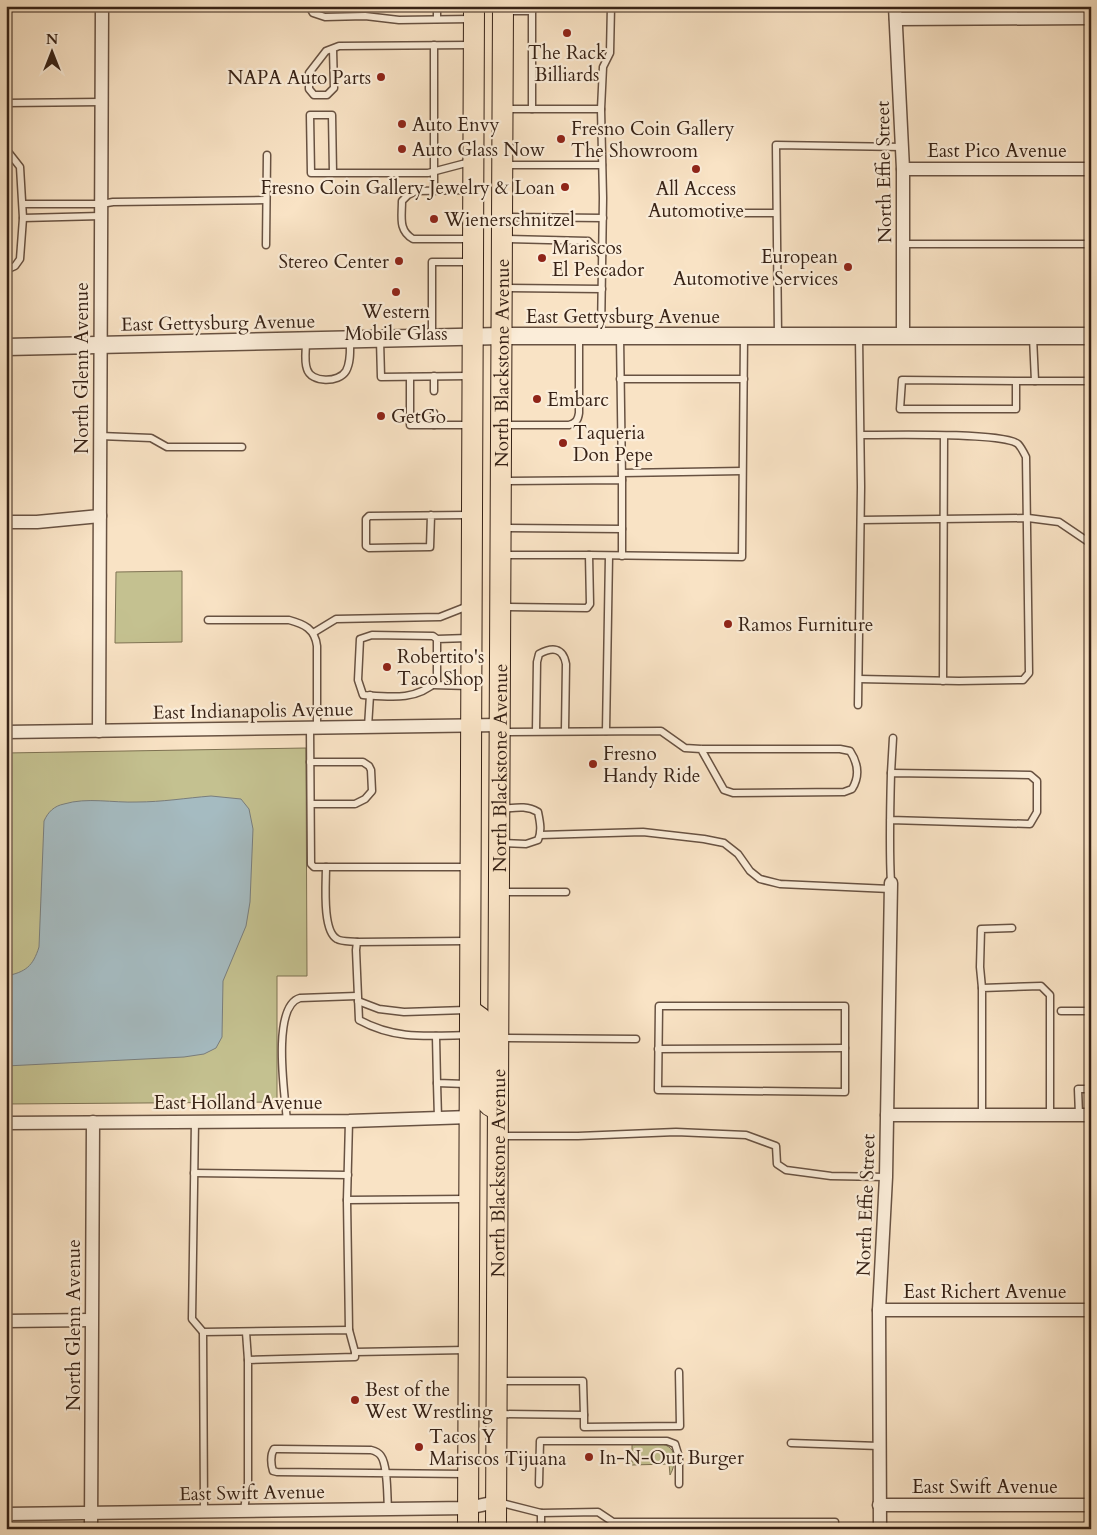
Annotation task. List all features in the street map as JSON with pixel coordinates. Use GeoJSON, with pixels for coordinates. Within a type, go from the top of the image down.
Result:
{"type":"FeatureCollection","features":[{"type":"Feature","properties":{"kind":"main road","name":"North Blackstone Avenue"},"geometry":{"type":"LineString","coordinates":[[496,1529],[503,9]]}},
{"type":"Feature","properties":{"kind":"main road","name":"North Blackstone Avenue"},"geometry":{"type":"LineString","coordinates":[[468,1529],[474,12]]}},
{"type":"Feature","properties":{"kind":"main road"},"geometry":{"type":"LineString","coordinates":[[470,1010],[481,1018],[485,1027],[484,1094],[487,1104],[492,1108],[498,1108]]}},
{"type":"Feature","properties":{"kind":"main road"},"geometry":{"type":"LineString","coordinates":[[470,1117],[477,1120],[484,1131],[486,1193],[489,1208],[498,1220]]}},
{"type":"Feature","properties":{"kind":"street","name":"North Glenn Avenue"},"geometry":{"type":"LineString","coordinates":[[99,730],[102,6]]}},
{"type":"Feature","properties":{"kind":"street"},"geometry":{"type":"LineString","coordinates":[[895,12],[1091,18]]}},
{"type":"Feature","properties":{"kind":"street","name":"North Effie Street"},"geometry":{"type":"LineString","coordinates":[[895,12],[904,169],[903,336]]}},
{"type":"Feature","properties":{"kind":"street","name":"East Pico Avenue"},"geometry":{"type":"LineString","coordinates":[[904,169],[1091,169]]}},
{"type":"Feature","properties":{"kind":"street","name":"East Gettysburg Avenue"},"geometry":{"type":"LineString","coordinates":[[6,346],[501,336],[1091,336]]}},
{"type":"Feature","properties":{"kind":"street"},"geometry":{"type":"LineString","coordinates":[[6,522],[36,522],[100,516]]}},
{"type":"Feature","properties":{"kind":"street","name":"East Indianapolis Avenue"},"geometry":{"type":"LineString","coordinates":[[6,732],[472,726],[500,728]]}},
{"type":"Feature","properties":{"kind":"street","name":"North Effie Street"},"geometry":{"type":"LineString","coordinates":[[880,1529],[879,1310],[886,1177],[890,886]]}},
{"type":"Feature","properties":{"kind":"street"},"geometry":{"type":"LineString","coordinates":[[887,1115],[1085,1115]]}},
{"type":"Feature","properties":{"kind":"street","name":"East Holland Avenue"},"geometry":{"type":"LineString","coordinates":[[6,1123],[349,1121],[470,1117]]}},
{"type":"Feature","properties":{"kind":"street","name":"North Glenn Avenue"},"geometry":{"type":"LineString","coordinates":[[91,1529],[93,1122]]}},
{"type":"Feature","properties":{"kind":"street","name":"East Richert Avenue"},"geometry":{"type":"LineString","coordinates":[[879,1310],[1091,1310]]}},
{"type":"Feature","properties":{"kind":"street"},"geometry":{"type":"LineString","coordinates":[[6,1321],[92,1320]]}},
{"type":"Feature","properties":{"kind":"street","name":"East Swift Avenue"},"geometry":{"type":"LineString","coordinates":[[6,1514],[468,1508],[496,1502]]}},
{"type":"Feature","properties":{"kind":"street","name":"East Swift Avenue"},"geometry":{"type":"LineString","coordinates":[[879,1504],[1091,1505]]}},
{"type":"Feature","properties":{"kind":"lane"},"geometry":{"type":"LineString","coordinates":[[309,6],[313,13],[325,17],[366,16],[399,20],[437,19],[474,12]]}},
{"type":"Feature","properties":{"kind":"lane"},"geometry":{"type":"LineString","coordinates":[[437,6],[437,19]]}},
{"type":"Feature","properties":{"kind":"lane"},"geometry":{"type":"LineString","coordinates":[[601,336],[603,67],[610,53],[611,6]]}},
{"type":"Feature","properties":{"kind":"lane"},"geometry":{"type":"LineString","coordinates":[[503,9],[532,9],[532,109]]}},
{"type":"Feature","properties":{"kind":"lane"},"geometry":{"type":"LineString","coordinates":[[434,45],[434,190]]}},
{"type":"Feature","properties":{"kind":"lane"},"geometry":{"type":"LineString","coordinates":[[333,49],[334,88],[327,95],[314,95],[309,88],[309,73],[326,51],[339,46],[474,45]]}},
{"type":"Feature","properties":{"kind":"lane"},"geometry":{"type":"LineString","coordinates":[[6,103],[101,102]]}},
{"type":"Feature","properties":{"kind":"lane"},"geometry":{"type":"LineString","coordinates":[[502,109],[602,109]]}},
{"type":"Feature","properties":{"kind":"lane"},"geometry":{"type":"LineString","coordinates":[[333,174],[332,115],[310,115],[311,173],[333,174],[428,173],[473,162]]}},
{"type":"Feature","properties":{"kind":"lane"},"geometry":{"type":"LineString","coordinates":[[778,336],[776,145],[903,147]]}},
{"type":"Feature","properties":{"kind":"lane"},"geometry":{"type":"LineString","coordinates":[[6,152],[20,166],[23,204],[20,260],[15,266],[6,270]]}},
{"type":"Feature","properties":{"kind":"lane"},"geometry":{"type":"LineString","coordinates":[[266,245],[267,155]]}},
{"type":"Feature","properties":{"kind":"lane"},"geometry":{"type":"LineString","coordinates":[[502,165],[602,165]]}},
{"type":"Feature","properties":{"kind":"lane"},"geometry":{"type":"LineString","coordinates":[[473,190],[416,190],[402,201],[402,228],[406,234],[414,239],[473,239]]}},
{"type":"Feature","properties":{"kind":"lane"},"geometry":{"type":"LineString","coordinates":[[23,218],[101,210],[113,202],[266,200]]}},
{"type":"Feature","properties":{"kind":"lane"},"geometry":{"type":"LineString","coordinates":[[23,204],[101,210]]}},
{"type":"Feature","properties":{"kind":"lane"},"geometry":{"type":"LineString","coordinates":[[667,213],[776,213]]}},
{"type":"Feature","properties":{"kind":"lane"},"geometry":{"type":"LineString","coordinates":[[502,216],[603,218]]}},
{"type":"Feature","properties":{"kind":"lane"},"geometry":{"type":"LineString","coordinates":[[501,239],[588,241],[602,255]]}},
{"type":"Feature","properties":{"kind":"lane"},"geometry":{"type":"LineString","coordinates":[[903,244],[1091,244]]}},
{"type":"Feature","properties":{"kind":"lane"},"geometry":{"type":"LineString","coordinates":[[432,338],[432,262],[473,262]]}},
{"type":"Feature","properties":{"kind":"lane"},"geometry":{"type":"LineString","coordinates":[[501,288],[602,289]]}},
{"type":"Feature","properties":{"kind":"lane"},"geometry":{"type":"LineString","coordinates":[[501,425],[569,425],[575,423],[579,413],[579,336]]}},
{"type":"Feature","properties":{"kind":"lane"},"geometry":{"type":"LineString","coordinates":[[620,336],[622,556]]}},
{"type":"Feature","properties":{"kind":"lane"},"geometry":{"type":"LineString","coordinates":[[501,556],[589,555],[742,558],[744,336]]}},
{"type":"Feature","properties":{"kind":"lane"},"geometry":{"type":"LineString","coordinates":[[858,706],[861,520],[859,336]]}},
{"type":"Feature","properties":{"kind":"lane"},"geometry":{"type":"LineString","coordinates":[[1033,336],[1035,381]]}},
{"type":"Feature","properties":{"kind":"lane"},"geometry":{"type":"LineString","coordinates":[[306,340],[306,364],[310,375],[314,378],[330,379],[343,375],[347,370],[350,339]]}},
{"type":"Feature","properties":{"kind":"lane"},"geometry":{"type":"LineString","coordinates":[[380,339],[381,377],[473,376]]}},
{"type":"Feature","properties":{"kind":"lane"},"geometry":{"type":"LineString","coordinates":[[434,376],[434,391]]}},
{"type":"Feature","properties":{"kind":"lane"},"geometry":{"type":"LineString","coordinates":[[410,377],[410,425],[472,425]]}},
{"type":"Feature","properties":{"kind":"lane"},"geometry":{"type":"LineString","coordinates":[[620,379],[744,379]]}},
{"type":"Feature","properties":{"kind":"lane"},"geometry":{"type":"LineString","coordinates":[[1016,381],[1016,409],[900,409],[902,380],[1091,381]]}},
{"type":"Feature","properties":{"kind":"lane"},"geometry":{"type":"LineString","coordinates":[[434,413],[434,425]]}},
{"type":"Feature","properties":{"kind":"lane"},"geometry":{"type":"LineString","coordinates":[[859,679],[1023,680],[1029,673],[1026,457],[1019,444],[1009,440],[975,437],[861,435]]}},
{"type":"Feature","properties":{"kind":"lane"},"geometry":{"type":"LineString","coordinates":[[100,436],[150,438],[167,447],[242,447]]}},
{"type":"Feature","properties":{"kind":"lane"},"geometry":{"type":"LineString","coordinates":[[943,681],[944,436]]}},
{"type":"Feature","properties":{"kind":"lane"},"geometry":{"type":"LineString","coordinates":[[622,472],[742,472]]}},
{"type":"Feature","properties":{"kind":"lane"},"geometry":{"type":"LineString","coordinates":[[501,481],[622,480]]}},
{"type":"Feature","properties":{"kind":"lane"},"geometry":{"type":"LineString","coordinates":[[431,515],[430,547],[369,548],[366,546],[367,516],[431,515],[472,515]]}},
{"type":"Feature","properties":{"kind":"lane"},"geometry":{"type":"LineString","coordinates":[[861,520],[1028,518],[1059,522],[1091,543],[1091,610]]}},
{"type":"Feature","properties":{"kind":"lane"},"geometry":{"type":"LineString","coordinates":[[501,528],[622,529]]}},
{"type":"Feature","properties":{"kind":"lane"},"geometry":{"type":"LineString","coordinates":[[501,607],[587,608],[590,604],[589,555]]}},
{"type":"Feature","properties":{"kind":"lane"},"geometry":{"type":"LineString","coordinates":[[606,731],[609,556]]}},
{"type":"Feature","properties":{"kind":"lane"},"geometry":{"type":"LineString","coordinates":[[313,633],[336,619],[440,617],[472,604]]}},
{"type":"Feature","properties":{"kind":"lane"},"geometry":{"type":"LineString","coordinates":[[208,620],[289,620],[301,623],[311,630],[316,637],[310,762],[311,864],[314,867],[471,867]]}},
{"type":"Feature","properties":{"kind":"lane"},"geometry":{"type":"LineString","coordinates":[[436,639],[437,681],[428,689],[400,698],[363,695],[358,680],[360,639],[372,635],[433,636],[436,639],[472,638]]}},
{"type":"Feature","properties":{"kind":"lane"},"geometry":{"type":"LineString","coordinates":[[536,731],[537,662],[538,654],[546,650],[558,650],[564,656],[566,664],[565,730]]}},
{"type":"Feature","properties":{"kind":"lane"},"geometry":{"type":"LineString","coordinates":[[433,685],[472,686]]}},
{"type":"Feature","properties":{"kind":"lane"},"geometry":{"type":"LineString","coordinates":[[368,727],[370,695]]}},
{"type":"Feature","properties":{"kind":"lane"},"geometry":{"type":"LineString","coordinates":[[500,728],[536,731],[661,731],[684,748],[840,749],[850,751],[856,760],[858,774],[852,789],[844,792],[733,793],[724,790],[701,749]]}},
{"type":"Feature","properties":{"kind":"lane"},"geometry":{"type":"LineString","coordinates":[[540,835],[643,832],[704,839],[724,843],[738,854],[750,871],[760,879],[780,884],[890,886],[892,738]]}},
{"type":"Feature","properties":{"kind":"lane"},"geometry":{"type":"LineString","coordinates":[[310,762],[363,762],[369,766],[372,781],[372,791],[365,799],[355,804],[311,804]]}},
{"type":"Feature","properties":{"kind":"lane"},"geometry":{"type":"LineString","coordinates":[[890,820],[1030,824],[1038,812],[1037,781],[1030,775],[892,773]]}},
{"type":"Feature","properties":{"kind":"lane"},"geometry":{"type":"LineString","coordinates":[[500,809],[526,807],[538,812],[540,835],[538,840],[533,842],[500,843]]}},
{"type":"Feature","properties":{"kind":"lane"},"geometry":{"type":"LineString","coordinates":[[326,867],[327,924],[330,934],[338,940],[357,942],[471,941]]}},
{"type":"Feature","properties":{"kind":"lane"},"geometry":{"type":"LineString","coordinates":[[500,892],[566,892]]}},
{"type":"Feature","properties":{"kind":"lane"},"geometry":{"type":"LineString","coordinates":[[982,1115],[981,929],[1012,928]]}},
{"type":"Feature","properties":{"kind":"lane"},"geometry":{"type":"LineString","coordinates":[[357,942],[359,1020],[388,1032],[403,1035],[470,1035]]}},
{"type":"Feature","properties":{"kind":"lane"},"geometry":{"type":"LineString","coordinates":[[982,988],[1041,986],[1050,995],[1050,1115]]}},
{"type":"Feature","properties":{"kind":"lane"},"geometry":{"type":"LineString","coordinates":[[287,1120],[281,1045],[284,1026],[292,1002],[295,999],[358,998],[379,1009],[404,1012],[470,1010]]}},
{"type":"Feature","properties":{"kind":"lane"},"geometry":{"type":"LineString","coordinates":[[659,1006],[845,1006],[845,1048],[845,1092],[658,1090],[658,1049],[655,1039],[659,1006]]}},
{"type":"Feature","properties":{"kind":"lane"},"geometry":{"type":"LineString","coordinates":[[1061,1011],[1091,1011]]}},
{"type":"Feature","properties":{"kind":"lane"},"geometry":{"type":"LineString","coordinates":[[436,1036],[438,1118]]}},
{"type":"Feature","properties":{"kind":"lane"},"geometry":{"type":"LineString","coordinates":[[499,1038],[636,1039]]}},
{"type":"Feature","properties":{"kind":"lane"},"geometry":{"type":"LineString","coordinates":[[658,1049],[845,1048]]}},
{"type":"Feature","properties":{"kind":"lane"},"geometry":{"type":"LineString","coordinates":[[437,1083],[470,1084]]}},
{"type":"Feature","properties":{"kind":"lane"},"geometry":{"type":"LineString","coordinates":[[1085,1115],[1078,1089],[1091,1089]]}},
{"type":"Feature","properties":{"kind":"lane"},"geometry":{"type":"LineString","coordinates":[[195,1121],[192,1319],[203,1332],[204,1510]]}},
{"type":"Feature","properties":{"kind":"lane"},"geometry":{"type":"LineString","coordinates":[[248,1360],[355,1357],[349,1330],[347,1200],[349,1121]]}},
{"type":"Feature","properties":{"kind":"lane"},"geometry":{"type":"LineString","coordinates":[[498,1136],[578,1136],[676,1132],[746,1135],[776,1146],[777,1164],[786,1170],[831,1176],[886,1177]]}},
{"type":"Feature","properties":{"kind":"lane"},"geometry":{"type":"LineString","coordinates":[[194,1173],[348,1175]]}},
{"type":"Feature","properties":{"kind":"lane"},"geometry":{"type":"LineString","coordinates":[[347,1200],[469,1199]]}},
{"type":"Feature","properties":{"kind":"lane"},"geometry":{"type":"LineString","coordinates":[[203,1332],[349,1330]]}},
{"type":"Feature","properties":{"kind":"lane"},"geometry":{"type":"LineString","coordinates":[[244,1510],[248,1483],[248,1360],[246,1332]]}},
{"type":"Feature","properties":{"kind":"lane"},"geometry":{"type":"LineString","coordinates":[[355,1352],[469,1350]]}},
{"type":"Feature","properties":{"kind":"lane"},"geometry":{"type":"LineString","coordinates":[[497,1381],[583,1381],[584,1427],[680,1426],[679,1372]]}},
{"type":"Feature","properties":{"kind":"lane"},"geometry":{"type":"LineString","coordinates":[[497,1414],[584,1415]]}},
{"type":"Feature","properties":{"kind":"lane"},"geometry":{"type":"LineString","coordinates":[[539,1484],[540,1441],[549,1440],[667,1441],[675,1444],[679,1457],[679,1484]]}},
{"type":"Feature","properties":{"kind":"lane"},"geometry":{"type":"LineString","coordinates":[[791,1443],[879,1446]]}},
{"type":"Feature","properties":{"kind":"lane"},"geometry":{"type":"LineString","coordinates":[[388,1509],[385,1473],[382,1457],[371,1450],[274,1449],[272,1452],[271,1466],[273,1471],[276,1472],[385,1473],[468,1474]]}},
{"type":"Feature","properties":{"kind":"lane"},"geometry":{"type":"LineString","coordinates":[[496,1502],[541,1513],[598,1512],[613,1522],[835,1522],[835,1529]]}},
{"type":"Feature","properties":{"kind":"lane"},"geometry":{"type":"LineString","coordinates":[[540,1529],[541,1513]]}},
{"type":"Feature","properties":{"kind":"shaded area"},"geometry":{"type":"Polygon","coordinates":[[[182,571],[182,642],[115,643],[116,572],[182,571]]]}},
{"type":"Feature","properties":{"kind":"shaded area"},"geometry":{"type":"Polygon","coordinates":[[[306,748],[307,976],[277,976],[277,1102],[6,1104],[6,753],[306,748]]]}},
{"type":"Feature","properties":{"kind":"shaded area"},"geometry":{"type":"Polygon","coordinates":[[[657,1443],[663,1444],[672,1450],[674,1466],[670,1475],[669,1464],[632,1465],[632,1444],[657,1443]]]}},
{"type":"Feature","properties":{"kind":"water"},"geometry":{"type":"Polygon","coordinates":[[[211,796],[241,799],[249,809],[253,829],[250,902],[246,926],[223,981],[222,1037],[216,1048],[204,1054],[184,1057],[6,1066],[6,976],[28,967],[39,947],[44,821],[47,815],[57,806],[73,802],[146,802],[211,796]]]}},
{"type":"Feature","properties":{"kind":"place","name":"The Rack Billiards"},"geometry":{"type":"Point","coordinates":[567,33]}},
{"type":"Feature","properties":{"kind":"place","name":"NAPA Auto Parts"},"geometry":{"type":"Point","coordinates":[381,77]}},
{"type":"Feature","properties":{"kind":"place","name":"Auto Envy"},"geometry":{"type":"Point","coordinates":[402,124]}},
{"type":"Feature","properties":{"kind":"place","name":"Fresno Coin Gallery The Showroom"},"geometry":{"type":"Point","coordinates":[561,139]}},
{"type":"Feature","properties":{"kind":"place","name":"Auto Glass Now"},"geometry":{"type":"Point","coordinates":[402,149]}},
{"type":"Feature","properties":{"kind":"place","name":"All Access Automotive"},"geometry":{"type":"Point","coordinates":[696,169]}},
{"type":"Feature","properties":{"kind":"place","name":"Fresno Coin Gallery Jewelry & Loan"},"geometry":{"type":"Point","coordinates":[565,187]}},
{"type":"Feature","properties":{"kind":"place","name":"Wienerschnitzel"},"geometry":{"type":"Point","coordinates":[434,219]}},
{"type":"Feature","properties":{"kind":"place","name":"Mariscos El Pescador"},"geometry":{"type":"Point","coordinates":[542,258]}},
{"type":"Feature","properties":{"kind":"place","name":"Stereo Center"},"geometry":{"type":"Point","coordinates":[399,261]}},
{"type":"Feature","properties":{"kind":"place","name":"European Automotive Services"},"geometry":{"type":"Point","coordinates":[848,267]}},
{"type":"Feature","properties":{"kind":"place","name":"Western Mobile Glass"},"geometry":{"type":"Point","coordinates":[396,292]}},
{"type":"Feature","properties":{"kind":"place","name":"Embarc"},"geometry":{"type":"Point","coordinates":[537,399]}},
{"type":"Feature","properties":{"kind":"place","name":"GetGo"},"geometry":{"type":"Point","coordinates":[381,416]}},
{"type":"Feature","properties":{"kind":"place","name":"Taqueria Don Pepe"},"geometry":{"type":"Point","coordinates":[563,443]}},
{"type":"Feature","properties":{"kind":"place","name":"Ramos Furniture"},"geometry":{"type":"Point","coordinates":[728,624]}},
{"type":"Feature","properties":{"kind":"place","name":"Robertito's Taco Shop"},"geometry":{"type":"Point","coordinates":[387,667]}},
{"type":"Feature","properties":{"kind":"place","name":"Fresno Handy Ride"},"geometry":{"type":"Point","coordinates":[593,764]}},
{"type":"Feature","properties":{"kind":"place","name":"Best of the West Wrestling"},"geometry":{"type":"Point","coordinates":[355,1400]}},
{"type":"Feature","properties":{"kind":"place","name":"Tacos Y Mariscos Tijuana"},"geometry":{"type":"Point","coordinates":[419,1447]}},
{"type":"Feature","properties":{"kind":"place","name":"In-N-Out Burger"},"geometry":{"type":"Point","coordinates":[589,1457]}}]}
